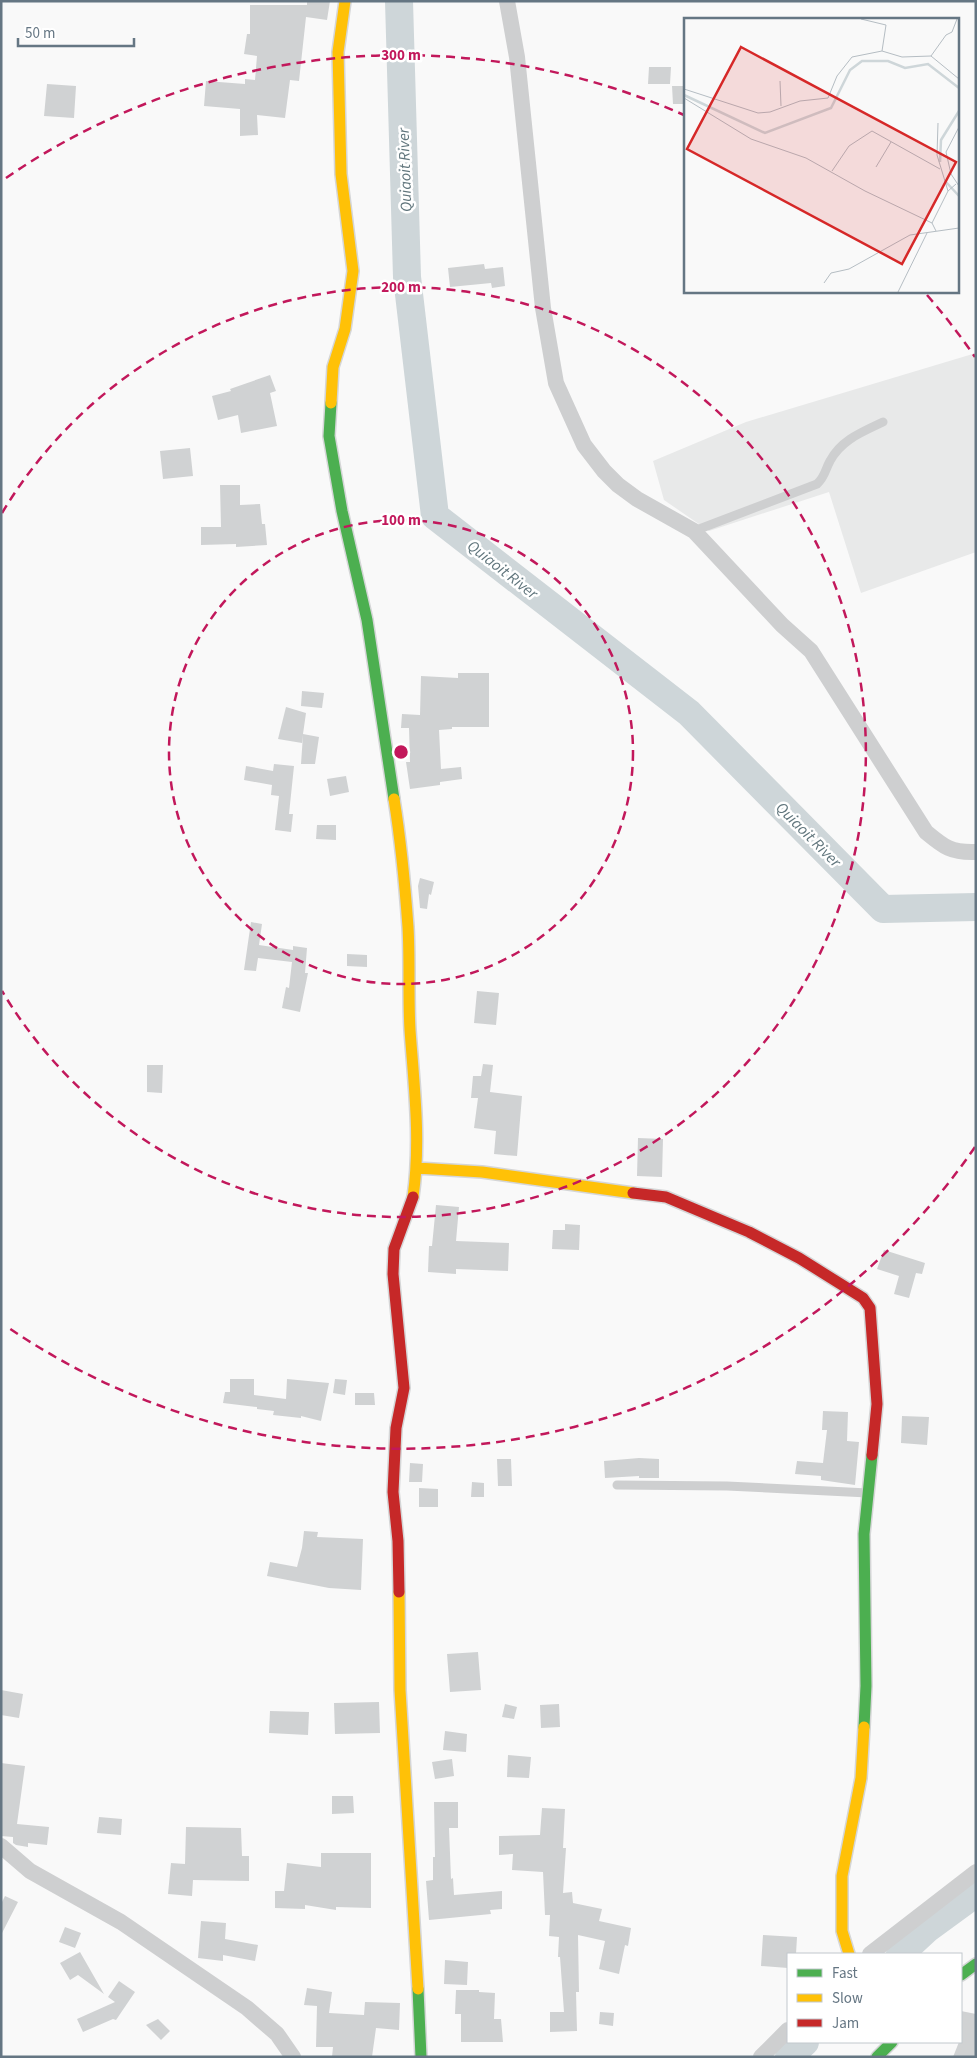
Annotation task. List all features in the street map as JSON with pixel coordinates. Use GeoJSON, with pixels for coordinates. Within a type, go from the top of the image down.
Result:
{"type":"FeatureCollection","features":[{"type":"Feature","properties":{"kind":"street"},"geometry":{"type":"LineString","coordinates":[[345,1],[338,52],[340,174],[353,271],[345,329],[333,367],[329,436],[342,511],[367,620],[400,835],[408,928],[410,1028],[418,1138],[417,1168],[412,1201],[394,1249],[393,1274],[404,1388],[396,1428],[394,1492],[398,1541],[400,1690],[416,1936],[421,2057]]}},
{"type":"Feature","properties":{"kind":"street"},"geometry":{"type":"LineString","coordinates":[[507,1],[517,57],[543,308],[556,383],[584,445],[604,471],[637,499],[694,531],[782,625],[811,651],[926,832],[946,849],[963,853],[976,852]]}},
{"type":"Feature","properties":{"kind":"street"},"geometry":{"type":"LineString","coordinates":[[417,1168],[492,1173],[666,1197],[750,1232],[799,1258],[863,1298],[870,1308],[877,1404],[864,1534],[866,1686],[861,1778],[842,1876],[842,1930],[849,1953]]}},
{"type":"Feature","properties":{"kind":"street"},"geometry":{"type":"LineString","coordinates":[[1,1846],[30,1871],[122,1922],[248,2008],[277,2034],[293,2057]]}},
{"type":"Feature","properties":{"kind":"street"},"geometry":{"type":"LineString","coordinates":[[871,1953],[976,1872]]}},
{"type":"Feature","properties":{"kind":"street"},"geometry":{"type":"LineString","coordinates":[[962,1974],[976,1964]]}},
{"type":"Feature","properties":{"kind":"street"},"geometry":{"type":"LineString","coordinates":[[761,2057],[787,2031]]}},
{"type":"Feature","properties":{"kind":"street"},"geometry":{"type":"LineString","coordinates":[[877,2057],[891,2043]]}},
{"type":"Feature","properties":{"kind":"lane"},"geometry":{"type":"LineString","coordinates":[[694,531],[817,484],[824,478],[829,461],[839,446],[856,434],[883,422]]}},
{"type":"Feature","properties":{"kind":"lane"},"geometry":{"type":"LineString","coordinates":[[616,1485],[727,1486],[868,1494]]}},
{"type":"Feature","properties":{"kind":"shaded area"},"geometry":{"type":"Polygon","coordinates":[[[976,353],[976,552],[861,593],[829,492],[709,531],[664,500],[653,461],[746,422],[976,353]]]}},
{"type":"Feature","properties":{"kind":"building"},"geometry":{"type":"Polygon","coordinates":[[[307,1],[330,1],[327,20],[306,17],[299,81],[290,80],[285,118],[257,115],[258,135],[240,136],[240,109],[204,106],[206,81],[245,84],[245,79],[255,80],[257,56],[244,54],[247,34],[250,34],[250,5],[307,5],[307,1]]]}},
{"type":"Feature","properties":{"kind":"building"},"geometry":{"type":"Polygon","coordinates":[[[649,67],[671,67],[670,84],[648,84],[649,67]]]}},
{"type":"Feature","properties":{"kind":"building"},"geometry":{"type":"Polygon","coordinates":[[[47,84],[76,86],[74,118],[44,116],[47,84]]]}},
{"type":"Feature","properties":{"kind":"building"},"geometry":{"type":"Polygon","coordinates":[[[672,86],[684,86],[684,104],[673,104],[672,86]]]}},
{"type":"Feature","properties":{"kind":"building"},"geometry":{"type":"Polygon","coordinates":[[[484,264],[485,269],[503,267],[505,286],[492,288],[491,283],[450,287],[448,268],[484,264]]]}},
{"type":"Feature","properties":{"kind":"building"},"geometry":{"type":"Polygon","coordinates":[[[270,375],[276,391],[270,393],[277,426],[241,433],[238,415],[218,420],[212,396],[231,391],[230,389],[270,375]]]}},
{"type":"Feature","properties":{"kind":"building"},"geometry":{"type":"Polygon","coordinates":[[[190,448],[193,476],[163,479],[160,451],[190,448]]]}},
{"type":"Feature","properties":{"kind":"building"},"geometry":{"type":"Polygon","coordinates":[[[220,485],[240,485],[240,505],[260,504],[262,524],[265,524],[267,545],[236,547],[236,544],[201,545],[201,527],[221,527],[220,485]]]}},
{"type":"Feature","properties":{"kind":"building"},"geometry":{"type":"Polygon","coordinates":[[[458,673],[489,673],[489,727],[452,727],[452,729],[439,730],[441,769],[461,767],[462,779],[440,782],[440,785],[410,789],[406,762],[410,762],[409,728],[401,728],[402,714],[420,715],[421,676],[458,678],[458,673]]]}},
{"type":"Feature","properties":{"kind":"building"},"geometry":{"type":"Polygon","coordinates":[[[302,691],[324,693],[322,708],[301,706],[302,691]]]}},
{"type":"Feature","properties":{"kind":"building"},"geometry":{"type":"Polygon","coordinates":[[[286,707],[306,713],[303,734],[319,737],[315,764],[301,764],[303,735],[302,743],[278,739],[286,707]]]}},
{"type":"Feature","properties":{"kind":"building"},"geometry":{"type":"Polygon","coordinates":[[[274,764],[294,766],[289,814],[293,814],[291,832],[275,830],[279,796],[271,795],[272,785],[244,780],[246,766],[273,771],[274,764]]]}},
{"type":"Feature","properties":{"kind":"building"},"geometry":{"type":"Polygon","coordinates":[[[346,776],[349,792],[330,796],[327,779],[346,776]]]}},
{"type":"Feature","properties":{"kind":"building"},"geometry":{"type":"Polygon","coordinates":[[[317,825],[336,825],[336,840],[316,839],[317,825]]]}},
{"type":"Feature","properties":{"kind":"building"},"geometry":{"type":"Polygon","coordinates":[[[420,878],[434,882],[431,895],[429,894],[427,909],[420,908],[418,886],[420,878]]]}},
{"type":"Feature","properties":{"kind":"building"},"geometry":{"type":"Polygon","coordinates":[[[251,922],[262,924],[259,945],[293,950],[293,946],[307,948],[305,973],[308,973],[300,1012],[282,1008],[286,987],[289,988],[292,962],[258,958],[256,971],[244,970],[251,922]]]}},
{"type":"Feature","properties":{"kind":"building"},"geometry":{"type":"Polygon","coordinates":[[[347,954],[367,955],[367,967],[347,966],[347,954]]]}},
{"type":"Feature","properties":{"kind":"building"},"geometry":{"type":"Polygon","coordinates":[[[477,991],[499,993],[496,1025],[474,1023],[477,991]]]}},
{"type":"Feature","properties":{"kind":"building"},"geometry":{"type":"Polygon","coordinates":[[[483,1064],[493,1065],[490,1092],[522,1096],[517,1156],[494,1154],[496,1131],[474,1128],[478,1098],[471,1098],[473,1076],[481,1076],[483,1064]]]}},
{"type":"Feature","properties":{"kind":"building"},"geometry":{"type":"Polygon","coordinates":[[[147,1065],[163,1065],[162,1093],[147,1092],[147,1065]]]}},
{"type":"Feature","properties":{"kind":"building"},"geometry":{"type":"Polygon","coordinates":[[[638,1138],[663,1139],[662,1177],[637,1176],[638,1138]]]}},
{"type":"Feature","properties":{"kind":"building"},"geometry":{"type":"Polygon","coordinates":[[[436,1205],[459,1207],[456,1241],[509,1243],[508,1271],[456,1269],[456,1274],[428,1272],[429,1246],[432,1246],[436,1205]]]}},
{"type":"Feature","properties":{"kind":"building"},"geometry":{"type":"Polygon","coordinates":[[[565,1224],[580,1225],[579,1250],[552,1249],[553,1230],[565,1230],[565,1224]]]}},
{"type":"Feature","properties":{"kind":"building"},"geometry":{"type":"Polygon","coordinates":[[[884,1250],[925,1263],[922,1274],[916,1273],[909,1298],[894,1294],[899,1276],[877,1269],[884,1250]]]}},
{"type":"Feature","properties":{"kind":"building"},"geometry":{"type":"Polygon","coordinates":[[[230,1379],[254,1379],[254,1395],[286,1399],[287,1379],[329,1383],[321,1421],[301,1416],[301,1418],[273,1415],[274,1411],[223,1403],[225,1392],[230,1392],[230,1379]]]}},
{"type":"Feature","properties":{"kind":"building"},"geometry":{"type":"Polygon","coordinates":[[[335,1379],[347,1380],[345,1395],[333,1393],[335,1379]]]}},
{"type":"Feature","properties":{"kind":"building"},"geometry":{"type":"Polygon","coordinates":[[[355,1393],[374,1393],[375,1405],[355,1405],[355,1393]]]}},
{"type":"Feature","properties":{"kind":"building"},"geometry":{"type":"Polygon","coordinates":[[[823,1411],[848,1412],[847,1441],[859,1442],[855,1485],[821,1480],[821,1476],[795,1474],[797,1461],[823,1463],[827,1430],[822,1430],[823,1411]]]}},
{"type":"Feature","properties":{"kind":"building"},"geometry":{"type":"Polygon","coordinates":[[[902,1416],[929,1417],[927,1445],[901,1443],[902,1416]]]}},
{"type":"Feature","properties":{"kind":"building"},"geometry":{"type":"Polygon","coordinates":[[[639,1458],[659,1459],[659,1478],[639,1478],[639,1476],[605,1478],[604,1461],[639,1458]]]}},
{"type":"Feature","properties":{"kind":"building"},"geometry":{"type":"Polygon","coordinates":[[[497,1459],[511,1459],[512,1486],[498,1486],[497,1459]]]}},
{"type":"Feature","properties":{"kind":"building"},"geometry":{"type":"Polygon","coordinates":[[[410,1463],[423,1464],[422,1482],[409,1482],[410,1463]]]}},
{"type":"Feature","properties":{"kind":"building"},"geometry":{"type":"Polygon","coordinates":[[[472,1482],[484,1483],[484,1497],[471,1497],[472,1482]]]}},
{"type":"Feature","properties":{"kind":"building"},"geometry":{"type":"Polygon","coordinates":[[[419,1488],[438,1489],[438,1507],[419,1507],[419,1488]]]}},
{"type":"Feature","properties":{"kind":"building"},"geometry":{"type":"Polygon","coordinates":[[[304,1531],[318,1532],[317,1537],[363,1539],[361,1590],[329,1588],[267,1576],[270,1562],[297,1567],[304,1531]]]}},
{"type":"Feature","properties":{"kind":"building"},"geometry":{"type":"Polygon","coordinates":[[[478,1652],[481,1690],[450,1692],[447,1654],[478,1652]]]}},
{"type":"Feature","properties":{"kind":"building"},"geometry":{"type":"Polygon","coordinates":[[[1,1690],[23,1694],[19,1718],[1,1715],[1,1690]]]}},
{"type":"Feature","properties":{"kind":"building"},"geometry":{"type":"Polygon","coordinates":[[[379,1702],[380,1733],[335,1734],[334,1703],[379,1702]]]}},
{"type":"Feature","properties":{"kind":"building"},"geometry":{"type":"Polygon","coordinates":[[[505,1704],[517,1707],[514,1719],[502,1717],[505,1704]]]}},
{"type":"Feature","properties":{"kind":"building"},"geometry":{"type":"Polygon","coordinates":[[[559,1704],[560,1727],[541,1728],[540,1705],[559,1704]]]}},
{"type":"Feature","properties":{"kind":"building"},"geometry":{"type":"Polygon","coordinates":[[[270,1711],[309,1712],[308,1735],[269,1733],[270,1711]]]}},
{"type":"Feature","properties":{"kind":"building"},"geometry":{"type":"Polygon","coordinates":[[[445,1731],[467,1734],[466,1752],[443,1750],[445,1731]]]}},
{"type":"Feature","properties":{"kind":"building"},"geometry":{"type":"Polygon","coordinates":[[[508,1755],[531,1757],[529,1778],[507,1777],[508,1755]]]}},
{"type":"Feature","properties":{"kind":"building"},"geometry":{"type":"Polygon","coordinates":[[[452,1759],[454,1776],[435,1779],[432,1762],[452,1759]]]}},
{"type":"Feature","properties":{"kind":"building"},"geometry":{"type":"Polygon","coordinates":[[[1,1763],[25,1766],[17,1824],[49,1827],[47,1845],[28,1843],[28,1847],[16,1845],[13,1843],[13,1837],[1,1836],[1,1763]]]}},
{"type":"Feature","properties":{"kind":"building"},"geometry":{"type":"Polygon","coordinates":[[[332,1796],[353,1796],[354,1813],[332,1814],[332,1796]]]}},
{"type":"Feature","properties":{"kind":"building"},"geometry":{"type":"Polygon","coordinates":[[[434,1802],[458,1802],[458,1828],[449,1828],[451,1879],[453,1878],[454,1895],[502,1891],[502,1909],[490,1910],[491,1914],[429,1920],[426,1881],[433,1880],[433,1857],[435,1857],[434,1802]]]}},
{"type":"Feature","properties":{"kind":"building"},"geometry":{"type":"Polygon","coordinates":[[[542,1808],[565,1809],[563,1848],[566,1848],[563,1893],[572,1892],[573,1903],[602,1909],[599,1921],[631,1928],[628,1946],[625,1945],[619,1974],[599,1969],[605,1941],[578,1935],[579,1992],[576,1992],[577,2031],[550,2032],[550,2012],[564,2012],[560,1957],[558,1957],[559,1937],[549,1936],[550,1915],[545,1915],[543,1872],[512,1870],[513,1854],[499,1855],[499,1836],[540,1835],[542,1808]]]}},
{"type":"Feature","properties":{"kind":"building"},"geometry":{"type":"Polygon","coordinates":[[[99,1817],[122,1819],[121,1835],[97,1833],[99,1817]]]}},
{"type":"Feature","properties":{"kind":"building"},"geometry":{"type":"Polygon","coordinates":[[[186,1827],[241,1828],[242,1856],[249,1856],[249,1881],[193,1880],[192,1896],[168,1894],[171,1863],[185,1864],[186,1827]]]}},
{"type":"Feature","properties":{"kind":"building"},"geometry":{"type":"Polygon","coordinates":[[[321,1853],[371,1853],[371,1908],[336,1907],[336,1910],[305,1905],[305,1909],[275,1908],[275,1891],[284,1891],[287,1863],[321,1867],[321,1853]]]}},
{"type":"Feature","properties":{"kind":"building"},"geometry":{"type":"Polygon","coordinates":[[[5,1896],[18,1902],[1,1935],[1,1904],[5,1896]]]}},
{"type":"Feature","properties":{"kind":"building"},"geometry":{"type":"Polygon","coordinates":[[[201,1921],[226,1923],[225,1939],[258,1945],[255,1961],[223,1955],[223,1961],[198,1958],[201,1921]]]}},
{"type":"Feature","properties":{"kind":"building"},"geometry":{"type":"Polygon","coordinates":[[[65,1927],[81,1933],[75,1948],[59,1942],[65,1927]]]}},
{"type":"Feature","properties":{"kind":"building"},"geometry":{"type":"Polygon","coordinates":[[[763,1935],[797,1937],[796,1953],[787,1953],[787,1968],[761,1966],[763,1935]]]}},
{"type":"Feature","properties":{"kind":"building"},"geometry":{"type":"Polygon","coordinates":[[[80,1952],[104,1994],[78,1975],[70,1980],[60,1963],[80,1952]]]}},
{"type":"Feature","properties":{"kind":"building"},"geometry":{"type":"Polygon","coordinates":[[[445,1960],[468,1962],[467,1985],[444,1984],[445,1960]]]}},
{"type":"Feature","properties":{"kind":"building"},"geometry":{"type":"Polygon","coordinates":[[[119,1981],[135,1992],[116,2020],[113,2019],[83,2032],[77,2019],[115,2002],[108,1997],[119,1981]]]}},
{"type":"Feature","properties":{"kind":"building"},"geometry":{"type":"Polygon","coordinates":[[[307,1988],[332,1992],[329,2013],[364,2015],[365,2002],[400,2003],[399,2030],[376,2028],[372,2057],[332,2057],[333,2047],[316,2047],[317,2006],[304,2005],[307,1988]]]}},
{"type":"Feature","properties":{"kind":"building"},"geometry":{"type":"Polygon","coordinates":[[[456,1990],[479,1990],[479,1992],[495,1993],[494,2019],[501,2019],[503,2042],[461,2042],[461,2014],[455,2014],[456,1990]]]}},
{"type":"Feature","properties":{"kind":"building"},"geometry":{"type":"Polygon","coordinates":[[[962,2011],[976,2014],[976,2057],[953,2057],[959,2043],[962,2043],[962,2011]]]}},
{"type":"Feature","properties":{"kind":"building"},"geometry":{"type":"Polygon","coordinates":[[[600,2012],[614,2013],[613,2026],[599,2024],[600,2012]]]}},
{"type":"Feature","properties":{"kind":"building"},"geometry":{"type":"Polygon","coordinates":[[[158,2019],[170,2031],[161,2040],[146,2025],[158,2019]]]}},
{"type":"Feature","properties":{"kind":"waterway","name":"Quiaoit River"},"geometry":{"type":"LineString","coordinates":[[399,1],[407,277],[435,516],[689,713],[883,909],[976,907]]}},
{"type":"Feature","properties":{"kind":"waterway","name":"Quiaoit River"},"geometry":{"type":"LineString","coordinates":[[901,1953],[927,1929],[976,1893]]}},
{"type":"Feature","properties":{"kind":"waterway","name":"Quiaoit River"},"geometry":{"type":"LineString","coordinates":[[789,2057],[804,2043]]}},
{"type":"Feature","properties":{"kind":"traffic: fast"},"geometry":{"type":"LineString","coordinates":[[331,403],[329,436],[342,511],[367,620],[394,799]]}},
{"type":"Feature","properties":{"kind":"traffic: fast"},"geometry":{"type":"LineString","coordinates":[[864,1727],[866,1686],[864,1534],[872,1455]]}},
{"type":"Feature","properties":{"kind":"traffic: fast"},"geometry":{"type":"LineString","coordinates":[[962,1974],[976,1964]]}},
{"type":"Feature","properties":{"kind":"traffic: fast"},"geometry":{"type":"LineString","coordinates":[[418,1989],[421,2057]]}},
{"type":"Feature","properties":{"kind":"traffic: fast"},"geometry":{"type":"LineString","coordinates":[[877,2057],[891,2043]]}},
{"type":"Feature","properties":{"kind":"traffic: slow"},"geometry":{"type":"LineString","coordinates":[[331,403],[333,367],[345,329],[353,271],[341,174],[338,52],[345,1]]}},
{"type":"Feature","properties":{"kind":"traffic: slow"},"geometry":{"type":"LineString","coordinates":[[394,799],[403,863],[408,927],[409,1017],[417,1134],[413,1197]]}},
{"type":"Feature","properties":{"kind":"traffic: slow"},"geometry":{"type":"LineString","coordinates":[[417,1168],[482,1172],[633,1193]]}},
{"type":"Feature","properties":{"kind":"traffic: slow"},"geometry":{"type":"LineString","coordinates":[[399,1592],[400,1690],[418,1989]]}},
{"type":"Feature","properties":{"kind":"traffic: slow"},"geometry":{"type":"LineString","coordinates":[[849,1953],[842,1931],[842,1876],[861,1778],[864,1727]]}},
{"type":"Feature","properties":{"kind":"traffic: jam"},"geometry":{"type":"LineString","coordinates":[[633,1193],[666,1197],[749,1232],[799,1258],[863,1298],[870,1308],[877,1404],[872,1455]]}},
{"type":"Feature","properties":{"kind":"traffic: jam"},"geometry":{"type":"LineString","coordinates":[[399,1592],[398,1541],[393,1492],[396,1428],[404,1388],[393,1274],[394,1249],[413,1197]]}}]}
